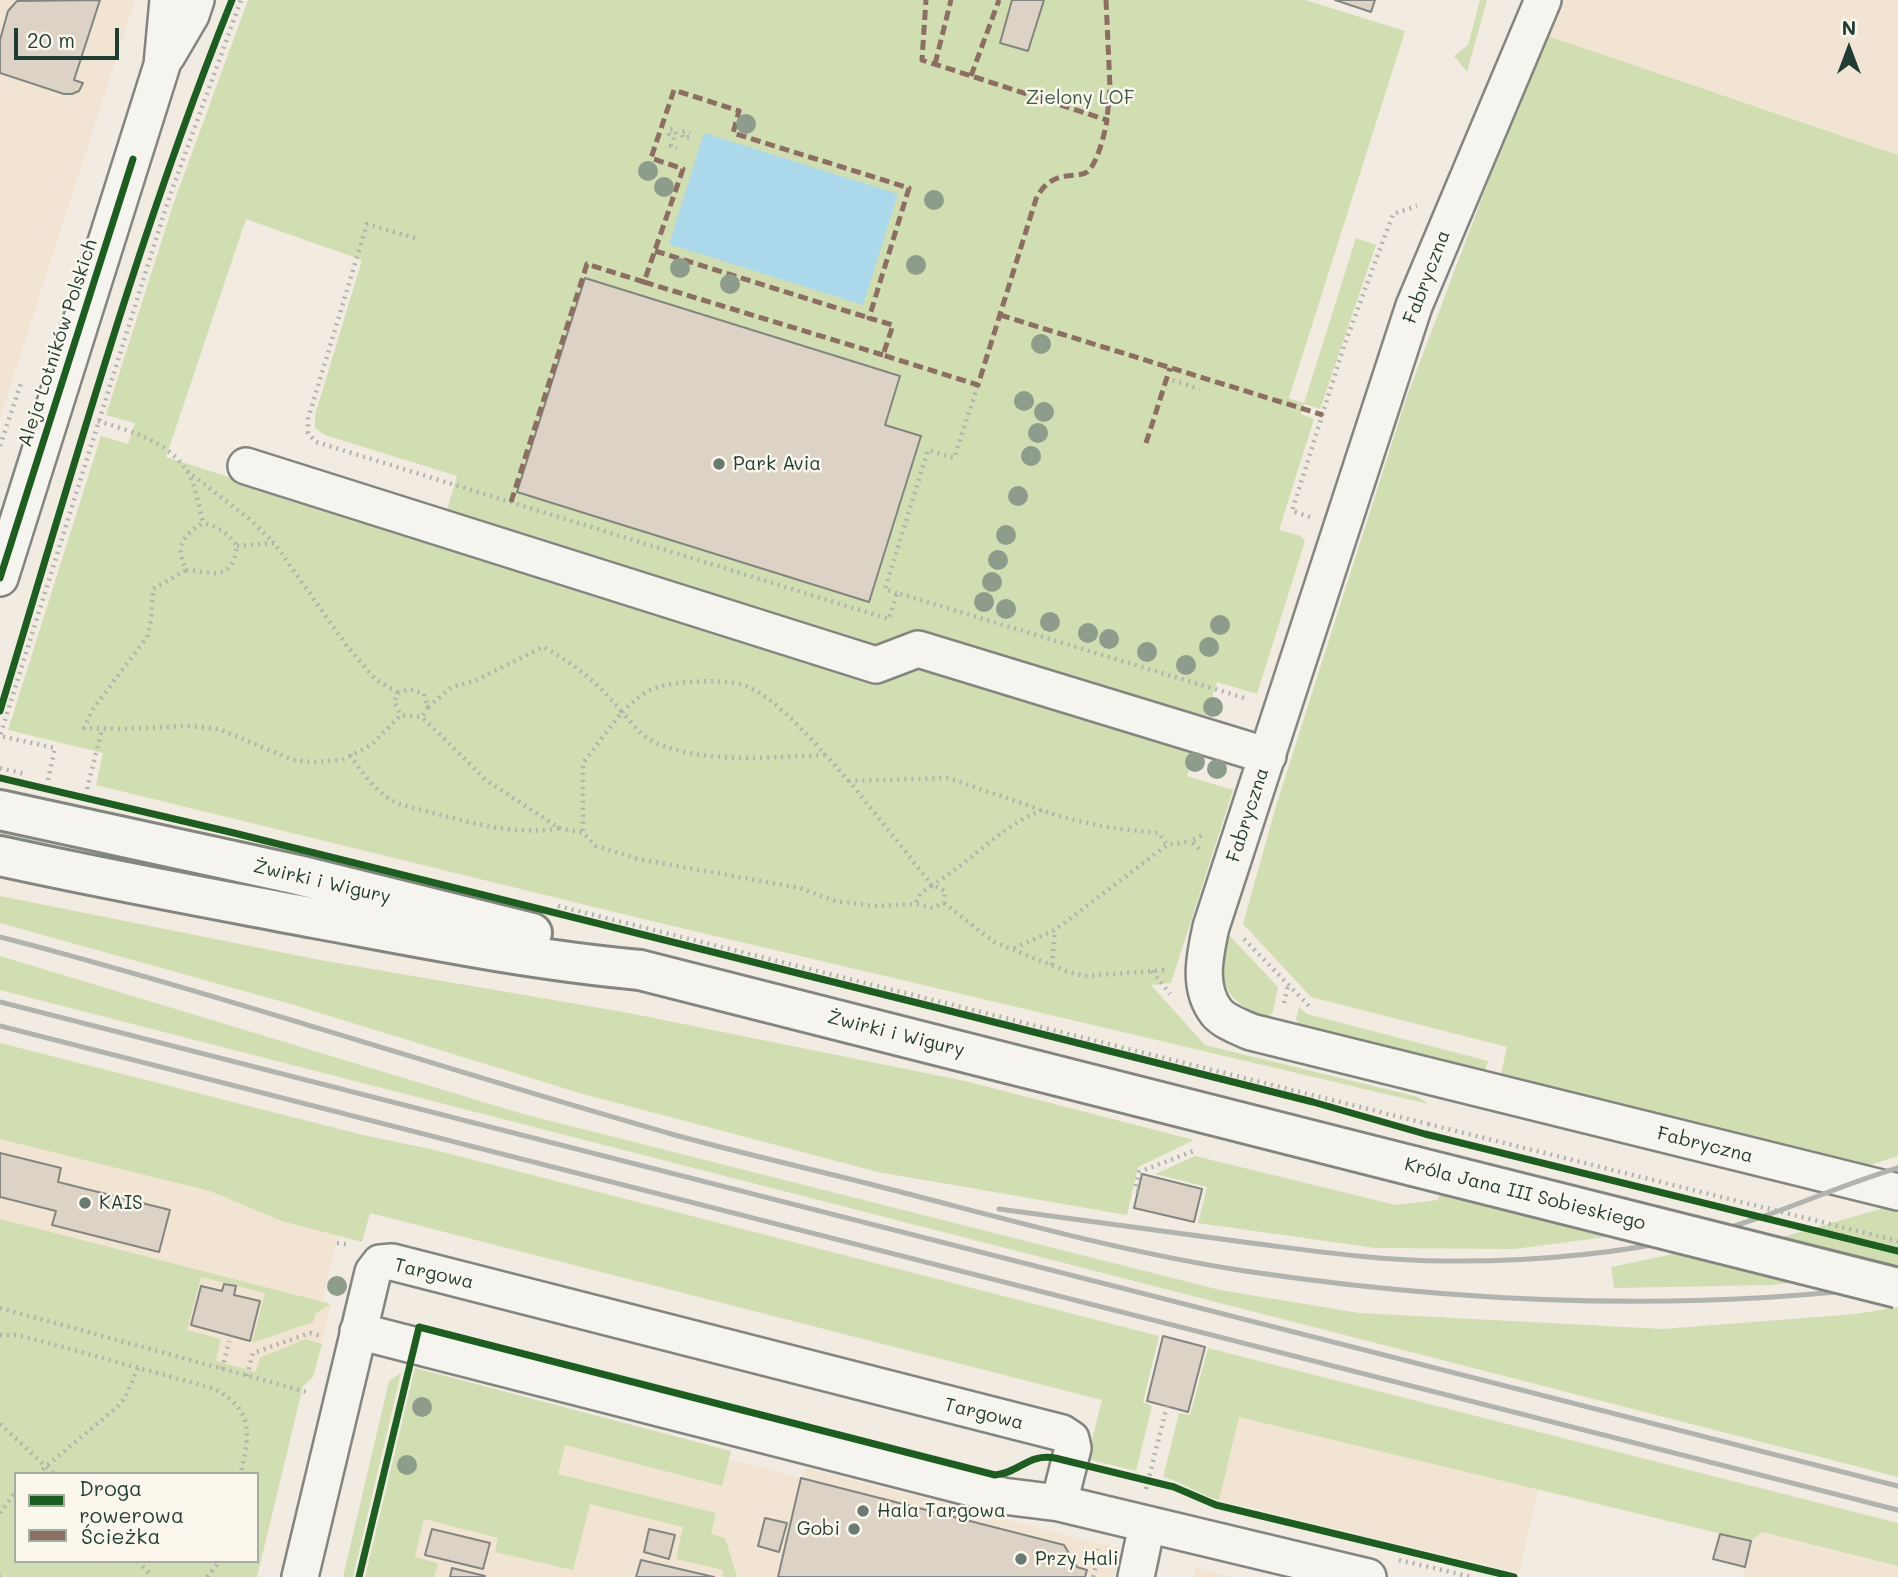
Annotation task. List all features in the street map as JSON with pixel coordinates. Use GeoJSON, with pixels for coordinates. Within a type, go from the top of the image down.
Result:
{"type":"FeatureCollection","features":[{"type":"Feature","properties":{"kind":"main road","name":"Żwirki i Wigury"},"geometry":{"type":"LineString","coordinates":[[0,810],[298,875],[426,906],[593,949],[640,970]]}},
{"type":"Feature","properties":{"kind":"main road","name":"Żwirki i Wigury"},"geometry":{"type":"LineString","coordinates":[[0,856],[431,940],[588,965],[640,970],[1152,1100]]}},
{"type":"Feature","properties":{"kind":"main road","name":"Króla Jana III Sobieskiego"},"geometry":{"type":"LineString","coordinates":[[1152,1100],[1898,1288]]}},
{"type":"Feature","properties":{"kind":"street","name":"Aleja Lotników Polskich"},"geometry":{"type":"LineString","coordinates":[[0,578],[162,65],[168,0]]}},
{"type":"Feature","properties":{"kind":"street","name":"Aleja Lotników Polskich"},"geometry":{"type":"LineString","coordinates":[[162,65],[191,15],[196,0]]}},
{"type":"Feature","properties":{"kind":"street","name":"Fabryczna"},"geometry":{"type":"LineString","coordinates":[[1543,0],[1414,306],[1217,910],[1205,960],[1206,987],[1218,1014],[1251,1032],[1898,1192]]}},
{"type":"Feature","properties":{"kind":"street"},"geometry":{"type":"LineString","coordinates":[[246,466],[876,664],[918,649],[1268,756]]}},
{"type":"Feature","properties":{"kind":"street","name":"Targowa"},"geometry":{"type":"LineString","coordinates":[[344,1334],[373,1272],[380,1263],[392,1262],[1062,1433],[1071,1439],[1073,1448],[1059,1503]]}},
{"type":"Feature","properties":{"kind":"street"},"geometry":{"type":"LineString","coordinates":[[299,1577],[344,1334],[1003,1496],[1145,1509],[1368,1577]]}},
{"type":"Feature","properties":{"kind":"street"},"geometry":{"type":"LineString","coordinates":[[1136,1577],[1145,1509]]}},
{"type":"Feature","properties":{"kind":"path"},"geometry":{"type":"LineString","coordinates":[[223,23],[232,0]]}},
{"type":"Feature","properties":{"kind":"path"},"geometry":{"type":"LineString","coordinates":[[48,780],[55,748],[0,736],[168,201],[241,0]]}},
{"type":"Feature","properties":{"kind":"path"},"geometry":{"type":"LineString","coordinates":[[676,134],[674,129],[668,131],[674,137],[671,146],[677,148]]}},
{"type":"Feature","properties":{"kind":"path"},"geometry":{"type":"LineString","coordinates":[[415,238],[367,224],[307,419],[307,433],[316,442],[889,619],[897,593]]}},
{"type":"Feature","properties":{"kind":"path"},"geometry":{"type":"LineString","coordinates":[[1166,378],[1200,389]]}},
{"type":"Feature","properties":{"kind":"path"},"geometry":{"type":"LineString","coordinates":[[978,385],[954,458],[928,450],[885,589],[1253,700]]}},
{"type":"Feature","properties":{"kind":"path"},"geometry":{"type":"LineString","coordinates":[[98,421],[132,432],[164,448],[186,471],[248,518],[274,543],[347,646],[376,679],[398,693]]}},
{"type":"Feature","properties":{"kind":"path"},"geometry":{"type":"LineString","coordinates":[[186,471],[195,489],[204,523]]}},
{"type":"Feature","properties":{"kind":"path"},"geometry":{"type":"LineString","coordinates":[[186,570],[181,546],[185,534],[204,523],[229,533],[237,546],[236,559],[230,568],[220,574],[186,570],[153,589],[147,638],[93,709],[84,728],[188,726],[219,729],[293,760],[313,762],[341,760],[371,745],[401,715]]}},
{"type":"Feature","properties":{"kind":"path"},"geometry":{"type":"LineString","coordinates":[[237,546],[274,543]]}},
{"type":"Feature","properties":{"kind":"path"},"geometry":{"type":"LineString","coordinates":[[0,711],[44,565]]}},
{"type":"Feature","properties":{"kind":"path"},"geometry":{"type":"LineString","coordinates":[[422,718],[428,707],[452,687],[477,680],[543,647],[580,670],[606,692],[647,738],[682,753],[769,757],[825,755]]}},
{"type":"Feature","properties":{"kind":"path"},"geometry":{"type":"LineString","coordinates":[[583,833],[583,763],[622,712],[640,694],[666,684],[711,680],[744,685],[786,715],[849,781],[932,885],[945,891],[944,903]]}},
{"type":"Feature","properties":{"kind":"path"},"geometry":{"type":"LineString","coordinates":[[401,715],[394,702],[398,693],[410,689],[424,695],[428,707]]}},
{"type":"Feature","properties":{"kind":"path"},"geometry":{"type":"LineString","coordinates":[[401,715],[422,718],[486,780],[559,828],[583,833],[596,846],[638,859],[800,888],[835,901],[874,906],[915,904],[933,908],[944,903]]}},
{"type":"Feature","properties":{"kind":"path"},"geometry":{"type":"LineString","coordinates":[[87,789],[102,729]]}},
{"type":"Feature","properties":{"kind":"path"},"geometry":{"type":"LineString","coordinates":[[350,755],[376,788],[388,799],[400,804],[515,831],[559,828]]}},
{"type":"Feature","properties":{"kind":"path"},"geometry":{"type":"LineString","coordinates":[[849,781],[948,778],[1065,818],[1112,828],[1159,833],[1167,845]]}},
{"type":"Feature","properties":{"kind":"path"},"geometry":{"type":"LineString","coordinates":[[76,786],[100,792]]}},
{"type":"Feature","properties":{"kind":"path"},"geometry":{"type":"LineString","coordinates":[[915,904],[921,893],[952,873],[993,837],[1023,817],[1042,810]]}},
{"type":"Feature","properties":{"kind":"path"},"geometry":{"type":"LineString","coordinates":[[1014,948],[1055,930],[1167,845],[1191,841],[1210,831]]}},
{"type":"Feature","properties":{"kind":"path"},"geometry":{"type":"LineString","coordinates":[[1191,841],[1207,857]]}},
{"type":"Feature","properties":{"kind":"path"},"geometry":{"type":"LineString","coordinates":[[944,903],[994,942],[1084,975],[1172,970]]}},
{"type":"Feature","properties":{"kind":"path"},"geometry":{"type":"LineString","coordinates":[[554,905],[1898,1241]]}},
{"type":"Feature","properties":{"kind":"path"},"geometry":{"type":"LineString","coordinates":[[1217,910],[1308,1007],[1322,1011]]}},
{"type":"Feature","properties":{"kind":"path"},"geometry":{"type":"LineString","coordinates":[[548,911],[1388,1123]]}},
{"type":"Feature","properties":{"kind":"path"},"geometry":{"type":"LineString","coordinates":[[1052,965],[1055,930]]}},
{"type":"Feature","properties":{"kind":"path"},"geometry":{"type":"LineString","coordinates":[[0,1308],[307,1392],[313,1388]]}},
{"type":"Feature","properties":{"kind":"path"},"geometry":{"type":"LineString","coordinates":[[247,1376],[253,1353],[310,1333],[344,1334]]}},
{"type":"Feature","properties":{"kind":"path"},"geometry":{"type":"LineString","coordinates":[[0,1335],[16,1335],[37,1340],[215,1389],[232,1399],[242,1411],[247,1427],[247,1442],[241,1472]]}},
{"type":"Feature","properties":{"kind":"path"},"geometry":{"type":"LineString","coordinates":[[222,1369],[229,1341]]}},
{"type":"Feature","properties":{"kind":"path"},"geometry":{"type":"LineString","coordinates":[[39,1472],[116,1408],[125,1398],[138,1368]]}},
{"type":"Feature","properties":{"kind":"path"},"geometry":{"type":"LineString","coordinates":[[1145,1509],[1148,1480],[1167,1406]]}},
{"type":"Feature","properties":{"kind":"path"},"geometry":{"type":"LineString","coordinates":[[0,1424],[52,1472]]}},
{"type":"Feature","properties":{"kind":"path"},"geometry":{"type":"LineString","coordinates":[[1135,1477],[1161,1483]]}},
{"type":"Feature","properties":{"kind":"path"},"geometry":{"type":"LineString","coordinates":[[0,1513],[14,1494]]}},
{"type":"Feature","properties":{"kind":"path"},"geometry":{"type":"LineString","coordinates":[[1093,1577],[1099,1555],[1096,1545]]}},
{"type":"Feature","properties":{"kind":"path"},"geometry":{"type":"LineString","coordinates":[[140,1563],[152,1577]]}},
{"type":"Feature","properties":{"kind":"path"},"geometry":{"type":"LineString","coordinates":[[207,1577],[218,1563]]}},
{"type":"Feature","properties":{"kind":"shaded area"},"geometry":{"type":"Polygon","coordinates":[[[0,0],[135,0],[0,418],[0,0]]]}},
{"type":"Feature","properties":{"kind":"shaded area"},"geometry":{"type":"Polygon","coordinates":[[[1564,0],[1898,0],[1898,155],[1548,36],[1564,0]]]}},
{"type":"Feature","properties":{"kind":"shaded area"},"geometry":{"type":"Polygon","coordinates":[[[0,1043],[363,1135],[322,1301],[331,1304],[313,1377],[303,1386],[0,1301],[0,1043]]]}},
{"type":"Feature","properties":{"kind":"shaded area"},"geometry":{"type":"Polygon","coordinates":[[[524,1407],[801,1478],[806,1468],[1121,1549],[1114,1577],[434,1577],[438,1563],[415,1557],[437,1466],[524,1407]]]}},
{"type":"Feature","properties":{"kind":"shaded area"},"geometry":{"type":"Polygon","coordinates":[[[1239,1416],[1539,1488],[1519,1573],[1219,1500],[1239,1416]]]}},
{"type":"Feature","properties":{"kind":"shaded area"},"geometry":{"type":"Polygon","coordinates":[[[1762,1532],[1898,1566],[1898,1577],[1743,1577],[1751,1541],[1762,1532]]]}},
{"type":"Feature","properties":{"kind":"shaded area"},"geometry":{"type":"Polygon","coordinates":[[[1196,1567],[1221,1574],[1233,1577],[1194,1577],[1196,1567]]]}},
{"type":"Feature","properties":{"kind":"green space","name":"Zielony LOF"},"geometry":{"type":"Polygon","coordinates":[[[248,0],[1305,0],[1405,31],[1289,398],[1266,391],[1304,403],[1356,238],[1376,245],[1320,409],[1304,404],[1301,414],[1314,419],[1279,530],[1301,536],[1305,541],[1257,694],[1217,682],[1187,776],[1233,790],[1171,983],[1151,985],[1205,1045],[1418,1097],[1428,1104],[639,918],[96,785],[103,753],[8,730],[101,436],[128,444],[135,423],[106,415],[174,202],[248,0]],[[246,219],[166,457],[437,543],[457,476],[325,435],[315,428],[315,415],[362,260],[246,219]]]}},
{"type":"Feature","properties":{"kind":"green space"},"geometry":{"type":"Polygon","coordinates":[[[1480,0],[1487,0],[1467,72],[1454,56],[1468,45],[1480,0]]]}},
{"type":"Feature","properties":{"kind":"green space"},"geometry":{"type":"Polygon","coordinates":[[[1548,36],[1898,155],[1898,1156],[1868,1166],[1500,1078],[1507,1047],[1311,997],[1243,924],[1276,806],[1407,396],[1490,177],[1548,36]]]}},
{"type":"Feature","properties":{"kind":"green space"},"geometry":{"type":"Polygon","coordinates":[[[0,831],[115,861],[0,846],[0,831]]]}},
{"type":"Feature","properties":{"kind":"green space"},"geometry":{"type":"Polygon","coordinates":[[[0,896],[320,960],[629,1013],[965,1081],[1194,1140],[1138,1167],[1127,1215],[878,1172],[583,1094],[294,1005],[0,923],[0,896]]]}},
{"type":"Feature","properties":{"kind":"green space"},"geometry":{"type":"Polygon","coordinates":[[[1228,934],[1278,987],[1273,1012],[1267,1018],[1240,1003],[1226,986],[1223,963],[1228,934]]]}},
{"type":"Feature","properties":{"kind":"green space"},"geometry":{"type":"Polygon","coordinates":[[[0,956],[523,1114],[1220,1290],[1359,1313],[1663,1329],[1856,1314],[1898,1307],[1898,1477],[0,990],[0,956]]]}},
{"type":"Feature","properties":{"kind":"green space"},"geometry":{"type":"Polygon","coordinates":[[[1299,1007],[1307,1014],[1488,1061],[1485,1072],[1300,1027],[1296,1019],[1299,1007]]]}},
{"type":"Feature","properties":{"kind":"green space"},"geometry":{"type":"Polygon","coordinates":[[[0,1043],[363,1135],[435,1150],[1159,1336],[1143,1402],[1152,1406],[1136,1471],[1087,1459],[1102,1400],[370,1213],[362,1242],[282,1221],[210,1191],[0,1139],[0,1043]]]}},
{"type":"Feature","properties":{"kind":"green space"},"geometry":{"type":"Polygon","coordinates":[[[1195,1156],[1396,1205],[1438,1200],[1440,1192],[1614,1236],[1514,1249],[1375,1248],[1198,1223],[1207,1187],[1155,1174],[1195,1156]]]}},
{"type":"Feature","properties":{"kind":"green space"},"geometry":{"type":"Polygon","coordinates":[[[1887,1207],[1898,1209],[1898,1268],[1773,1285],[1614,1288],[1611,1267],[1702,1248],[1786,1236],[1887,1207]]]}},
{"type":"Feature","properties":{"kind":"green space"},"geometry":{"type":"Polygon","coordinates":[[[0,1219],[331,1304],[316,1313],[313,1322],[252,1343],[265,1293],[201,1277],[187,1330],[221,1339],[216,1361],[256,1372],[260,1358],[305,1339],[322,1344],[313,1377],[303,1386],[257,1577],[0,1577],[0,1219]]]}},
{"type":"Feature","properties":{"kind":"green space"},"geometry":{"type":"Polygon","coordinates":[[[1208,1348],[1898,1523],[1898,1566],[1762,1532],[1751,1541],[1239,1417],[1219,1500],[1212,1498],[1163,1477],[1179,1413],[1190,1415],[1208,1348]]]}},
{"type":"Feature","properties":{"kind":"green space"},"geometry":{"type":"Polygon","coordinates":[[[415,1368],[731,1451],[722,1486],[565,1445],[558,1474],[716,1513],[711,1534],[725,1538],[737,1577],[722,1577],[723,1570],[676,1559],[683,1527],[590,1504],[573,1570],[495,1552],[498,1538],[424,1519],[415,1557],[438,1563],[434,1577],[365,1577],[415,1368]]]}},
{"type":"Feature","properties":{"kind":"green space"},"geometry":{"type":"Polygon","coordinates":[[[401,1373],[353,1577],[343,1577],[389,1381],[401,1373]]]}},
{"type":"Feature","properties":{"kind":"water"},"geometry":{"type":"Polygon","coordinates":[[[704,133],[898,194],[863,305],[669,244],[704,133]]]}},
{"type":"Feature","properties":{"kind":"building"},"geometry":{"type":"Polygon","coordinates":[[[100,0],[74,80],[83,83],[79,91],[64,94],[0,73],[0,40],[8,11],[17,1],[100,0]]]}},
{"type":"Feature","properties":{"kind":"building"},"geometry":{"type":"Polygon","coordinates":[[[1012,0],[1044,0],[1028,51],[1000,43],[1012,0]]]}},
{"type":"Feature","properties":{"kind":"building"},"geometry":{"type":"Polygon","coordinates":[[[1335,0],[1375,0],[1371,12],[1335,0]]]}},
{"type":"Feature","properties":{"kind":"building","name":"Park Avia"},"geometry":{"type":"Polygon","coordinates":[[[585,278],[900,376],[885,425],[921,436],[869,602],[517,492],[585,278]]]}},
{"type":"Feature","properties":{"kind":"building","name":"KAIS"},"geometry":{"type":"Polygon","coordinates":[[[0,1153],[61,1168],[58,1182],[170,1210],[159,1252],[52,1225],[56,1211],[0,1197],[0,1153]]]}},
{"type":"Feature","properties":{"kind":"building"},"geometry":{"type":"Polygon","coordinates":[[[1142,1174],[1202,1189],[1194,1222],[1134,1208],[1142,1174]]]}},
{"type":"Feature","properties":{"kind":"building"},"geometry":{"type":"Polygon","coordinates":[[[224,1284],[236,1286],[234,1295],[260,1301],[250,1341],[191,1325],[201,1286],[222,1291],[224,1284]]]}},
{"type":"Feature","properties":{"kind":"building"},"geometry":{"type":"Polygon","coordinates":[[[1163,1336],[1205,1347],[1188,1412],[1147,1401],[1163,1336]]]}},
{"type":"Feature","properties":{"kind":"building","name":"Hala Targowa"},"geometry":{"type":"Polygon","coordinates":[[[801,1478],[1064,1545],[1077,1567],[1087,1570],[1085,1577],[778,1577],[801,1478]]]}},
{"type":"Feature","properties":{"kind":"building"},"geometry":{"type":"Polygon","coordinates":[[[765,1518],[787,1523],[779,1552],[758,1546],[765,1518]]]}},
{"type":"Feature","properties":{"kind":"building"},"geometry":{"type":"Polygon","coordinates":[[[432,1529],[490,1543],[483,1569],[425,1555],[432,1529]]]}},
{"type":"Feature","properties":{"kind":"building"},"geometry":{"type":"Polygon","coordinates":[[[649,1529],[675,1535],[669,1559],[644,1552],[649,1529]]]}},
{"type":"Feature","properties":{"kind":"building"},"geometry":{"type":"Polygon","coordinates":[[[1720,1534],[1751,1541],[1745,1567],[1713,1559],[1720,1534]]]}},
{"type":"Feature","properties":{"kind":"building"},"geometry":{"type":"Polygon","coordinates":[[[641,1560],[714,1577],[636,1577],[641,1560]]]}},
{"type":"Feature","properties":{"kind":"building"},"geometry":{"type":"Polygon","coordinates":[[[452,1568],[485,1576],[450,1577],[452,1568]]]}},
{"type":"Feature","properties":{"kind":"railway"},"geometry":{"type":"LineString","coordinates":[[0,937],[169,984],[675,1135],[1068,1235],[1201,1264],[1408,1291],[1572,1301],[1735,1299],[1898,1285]]}},
{"type":"Feature","properties":{"kind":"railway"},"geometry":{"type":"LineString","coordinates":[[0,1002],[1898,1486]]}},
{"type":"Feature","properties":{"kind":"railway"},"geometry":{"type":"LineString","coordinates":[[0,1026],[1898,1510]]}},
{"type":"Feature","properties":{"kind":"railway"},"geometry":{"type":"LineString","coordinates":[[999,1209],[1348,1255],[1421,1261],[1508,1260],[1604,1252],[1698,1236],[1749,1221],[1898,1168]]}},
{"type":"Feature","properties":{"kind":"marked path"},"geometry":{"type":"LineString","coordinates":[[883,355],[644,282],[683,169],[651,158],[674,90],[739,111],[733,133],[909,188],[869,318],[893,325],[883,355],[978,385],[1036,199],[1052,181],[1083,174],[1091,168],[1100,148],[1107,120],[922,60],[926,0]]}},
{"type":"Feature","properties":{"kind":"marked path"},"geometry":{"type":"LineString","coordinates":[[935,64],[951,0]]}},
{"type":"Feature","properties":{"kind":"marked path"},"geometry":{"type":"LineString","coordinates":[[971,76],[999,0]]}},
{"type":"Feature","properties":{"kind":"marked path"},"geometry":{"type":"LineString","coordinates":[[1106,0],[1110,87],[1107,120]]}},
{"type":"Feature","properties":{"kind":"marked path"},"geometry":{"type":"LineString","coordinates":[[655,251],[869,318]]}},
{"type":"Feature","properties":{"kind":"marked path"},"geometry":{"type":"LineString","coordinates":[[511,502],[587,264],[644,282]]}},
{"type":"Feature","properties":{"kind":"marked path"},"geometry":{"type":"LineString","coordinates":[[1000,315],[1323,415]]}},
{"type":"Feature","properties":{"kind":"marked path"},"geometry":{"type":"LineString","coordinates":[[1146,443],[1170,368]]}},
{"type":"Feature","properties":{"kind":"cycle path"},"geometry":{"type":"LineString","coordinates":[[0,711],[137,264],[198,87],[232,0]]}},
{"type":"Feature","properties":{"kind":"cycle path"},"geometry":{"type":"LineString","coordinates":[[0,578],[133,159]]}},
{"type":"Feature","properties":{"kind":"cycle path"},"geometry":{"type":"LineString","coordinates":[[0,778],[234,833],[938,1008],[1313,1102],[1425,1134],[1898,1251]]}},
{"type":"Feature","properties":{"kind":"cycle path"},"geometry":{"type":"LineString","coordinates":[[359,1577],[419,1327],[995,1475],[1011,1471],[1038,1458],[1055,1458],[1174,1487],[1216,1505],[1514,1577]]}},
{"type":"Feature","properties":{"kind":"place","name":"Park Avia"},"geometry":{"type":"Point","coordinates":[719,464]}},
{"type":"Feature","properties":{"kind":"place","name":"KAIS"},"geometry":{"type":"Point","coordinates":[85,1203]}},
{"type":"Feature","properties":{"kind":"place","name":"Hala Targowa"},"geometry":{"type":"Point","coordinates":[863,1511]}},
{"type":"Feature","properties":{"kind":"place","name":"Gobi"},"geometry":{"type":"Point","coordinates":[854,1529]}},
{"type":"Feature","properties":{"kind":"place","name":"Przy Hali"},"geometry":{"type":"Point","coordinates":[1021,1559]}}]}
